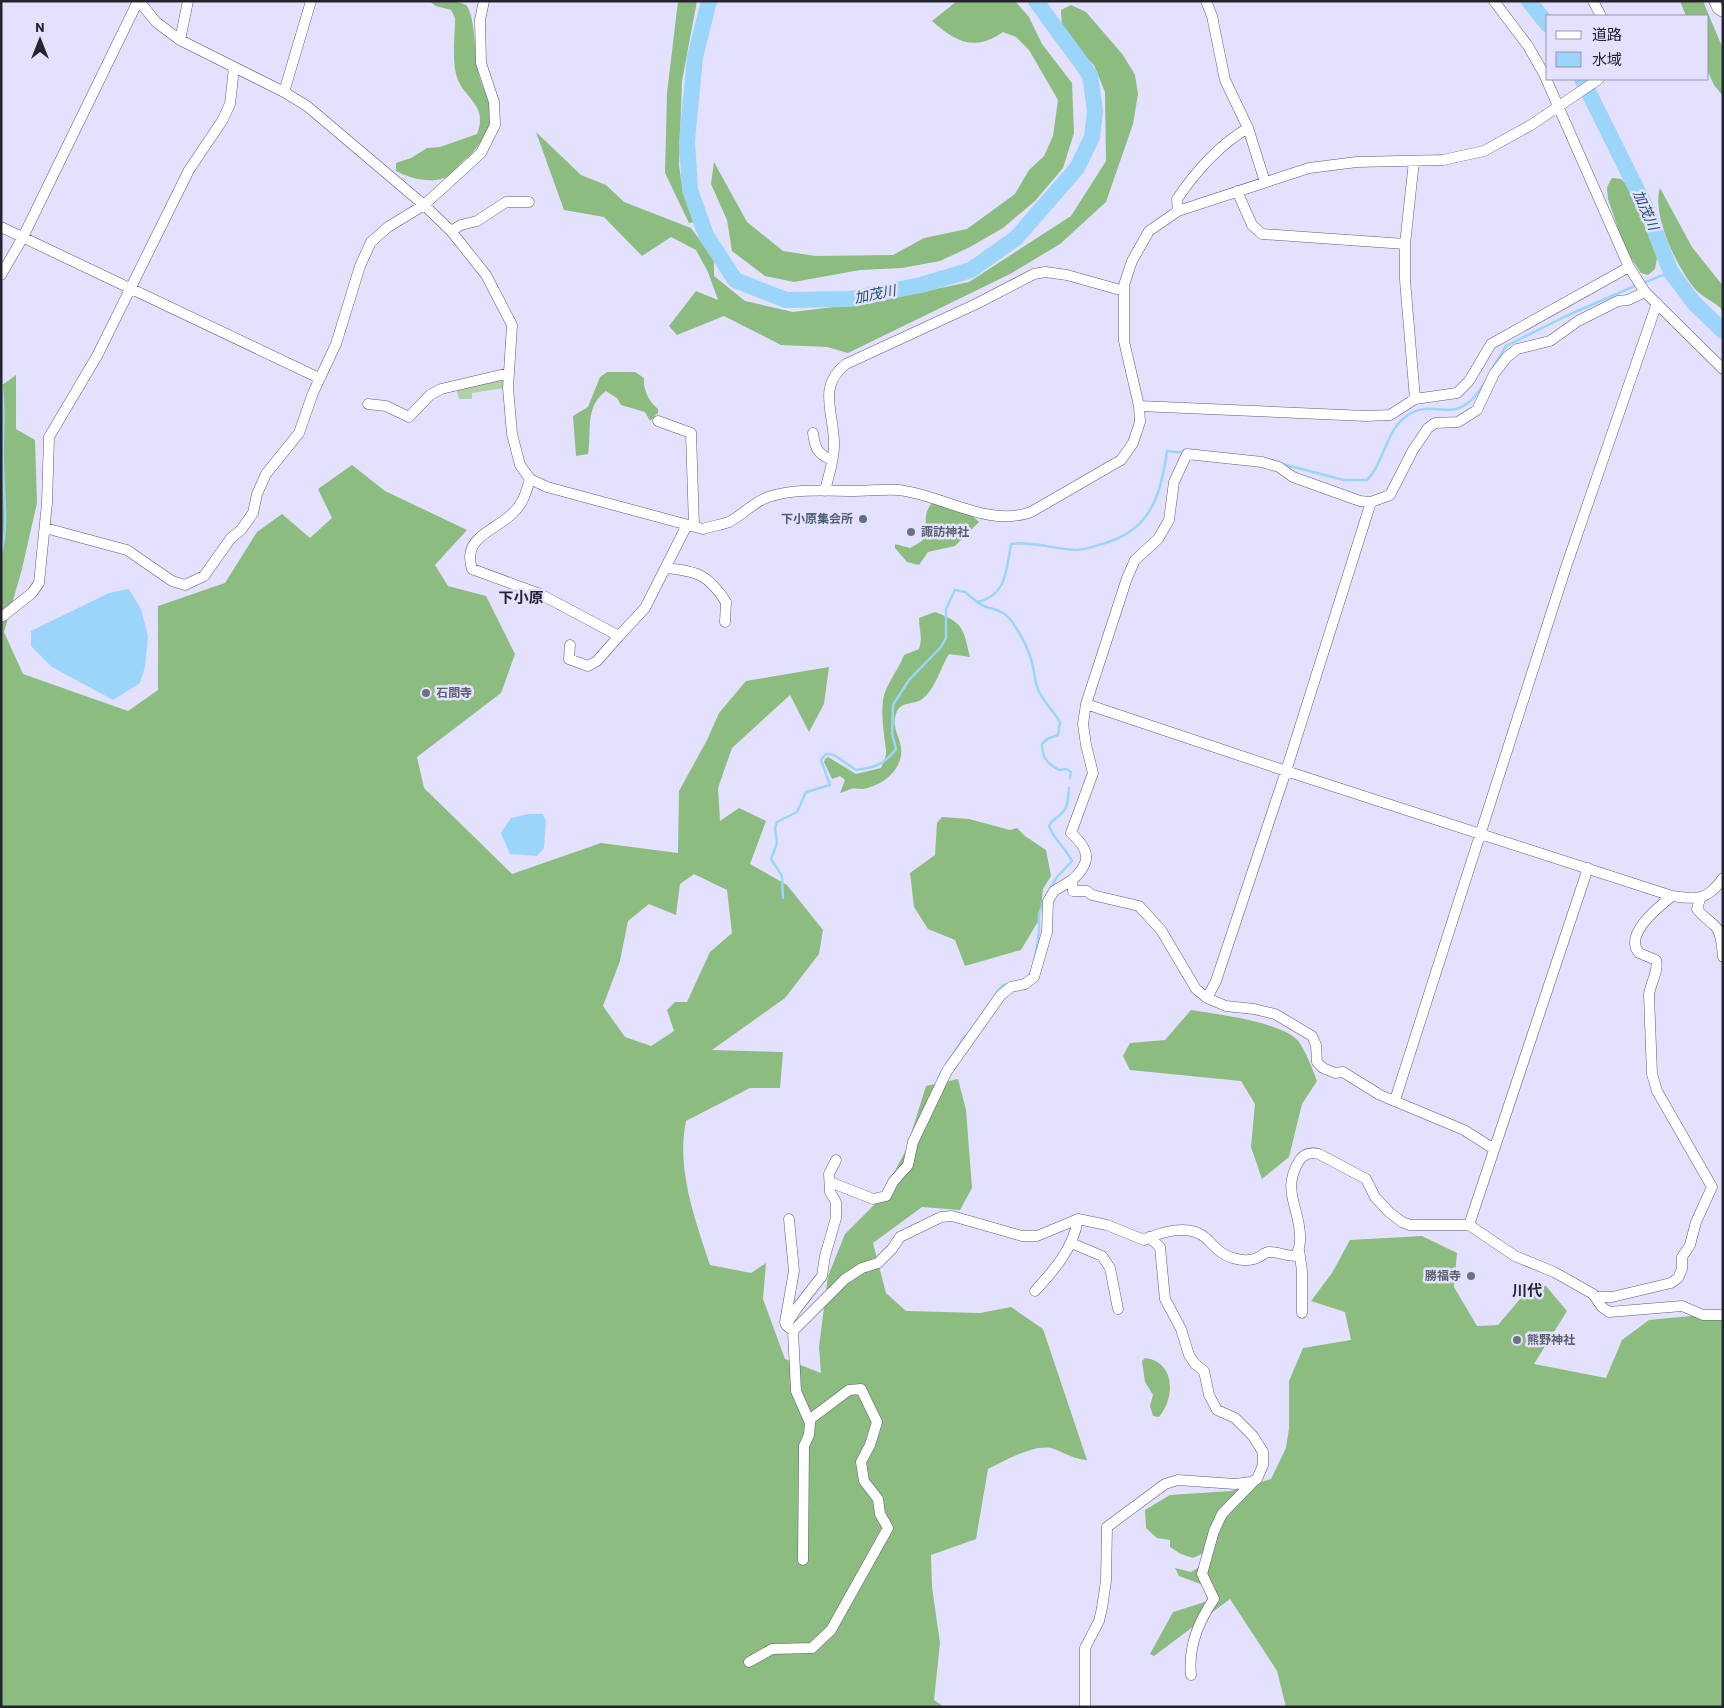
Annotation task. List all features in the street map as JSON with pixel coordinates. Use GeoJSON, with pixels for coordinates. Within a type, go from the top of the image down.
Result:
{"type":"FeatureCollection","features":[{"type":"Feature","properties":{"kind":"street"},"geometry":{"type":"LineString","coordinates":[[1,274],[23,237],[138,1],[156,22],[180,40],[284,92],[307,106],[451,231],[486,275],[512,326],[508,374],[512,434],[520,465],[530,479],[547,487],[703,528],[728,522],[767,498],[798,492],[897,490],[934,498],[956,507],[1006,516],[1022,515],[1121,460],[1133,443],[1140,422],[1139,406],[1124,341],[1124,285],[1132,261],[1149,231],[1178,211],[1309,168],[1357,162],[1443,160],[1484,151],[1531,126],[1597,80]]}},
{"type":"Feature","properties":{"kind":"street"},"geometry":{"type":"LineString","coordinates":[[180,40],[188,1]]}},
{"type":"Feature","properties":{"kind":"street"},"geometry":{"type":"LineString","coordinates":[[284,92],[312,1]]}},
{"type":"Feature","properties":{"kind":"street"},"geometry":{"type":"LineString","coordinates":[[45,528],[127,550],[172,581],[185,585],[194,582],[213,566],[231,538],[241,530],[253,513],[257,494],[266,474],[299,433],[319,378],[336,344],[360,266],[371,242],[388,227],[424,206],[481,153],[495,125],[494,102],[481,63],[480,20],[484,1]]}},
{"type":"Feature","properties":{"kind":"street"},"geometry":{"type":"LineString","coordinates":[[1206,1],[1212,16],[1218,56],[1225,80],[1248,128],[1265,182]]}},
{"type":"Feature","properties":{"kind":"street"},"geometry":{"type":"LineString","coordinates":[[1494,1],[1528,46],[1558,106],[1629,267],[1643,290],[1723,369]]}},
{"type":"Feature","properties":{"kind":"street"},"geometry":{"type":"LineString","coordinates":[[1593,1],[1600,15]]}},
{"type":"Feature","properties":{"kind":"street"},"geometry":{"type":"LineString","coordinates":[[1714,1],[1718,9],[1723,12]]}},
{"type":"Feature","properties":{"kind":"street"},"geometry":{"type":"LineString","coordinates":[[3,616],[32,593],[39,583],[40,554],[45,528],[49,437],[97,356],[189,170],[222,121],[230,104],[234,68]]}},
{"type":"Feature","properties":{"kind":"street"},"geometry":{"type":"LineString","coordinates":[[1178,211],[1177,199],[1188,183],[1227,140],[1248,128]]}},
{"type":"Feature","properties":{"kind":"street"},"geometry":{"type":"LineString","coordinates":[[1414,161],[1405,244],[1405,280],[1415,399]]}},
{"type":"Feature","properties":{"kind":"street"},"geometry":{"type":"LineString","coordinates":[[1237,192],[1252,225],[1262,234],[1405,244]]}},
{"type":"Feature","properties":{"kind":"street"},"geometry":{"type":"LineString","coordinates":[[451,231],[461,225],[477,221],[506,202],[530,202]]}},
{"type":"Feature","properties":{"kind":"street"},"geometry":{"type":"LineString","coordinates":[[1,227],[319,378]]}},
{"type":"Feature","properties":{"kind":"street"},"geometry":{"type":"LineString","coordinates":[[1139,406],[1366,416],[1390,415],[1415,399],[1457,392],[1469,381],[1491,344],[1629,267]]}},
{"type":"Feature","properties":{"kind":"street"},"geometry":{"type":"LineString","coordinates":[[825,491],[832,460],[834,439],[832,414],[827,394],[835,373],[846,364],[976,304],[1034,274],[1045,272],[1068,275],[1124,290]]}},
{"type":"Feature","properties":{"kind":"street"},"geometry":{"type":"LineString","coordinates":[[830,1182],[873,1199],[886,1196],[893,1182],[908,1165],[913,1142],[947,1071],[1000,995],[1011,987],[1025,984],[1034,977],[1047,932],[1048,902],[1054,891],[1080,873],[1086,854],[1084,845],[1071,832],[1073,823],[1079,815],[1093,773],[1083,724],[1086,704],[1131,569],[1135,560],[1158,539],[1169,520],[1174,482],[1181,463],[1187,454],[1262,462],[1279,467],[1293,477],[1339,494],[1360,501],[1371,502],[1390,495],[1413,450],[1428,428],[1436,423],[1458,422],[1477,410],[1494,374],[1507,357],[1517,350],[1550,341],[1578,321],[1618,301],[1628,300],[1643,290]]}},
{"type":"Feature","properties":{"kind":"street"},"geometry":{"type":"LineString","coordinates":[[1395,1100],[1482,834],[1565,570],[1657,303]]}},
{"type":"Feature","properties":{"kind":"street"},"geometry":{"type":"LineString","coordinates":[[368,404],[386,406],[408,417],[430,395],[441,389],[508,374]]}},
{"type":"Feature","properties":{"kind":"street"},"geometry":{"type":"LineString","coordinates":[[570,645],[569,659],[588,666],[597,661],[645,608],[665,568],[690,526],[691,433],[658,421]]}},
{"type":"Feature","properties":{"kind":"street"},"geometry":{"type":"LineString","coordinates":[[813,433],[815,449],[819,454],[832,460]]}},
{"type":"Feature","properties":{"kind":"street"},"geometry":{"type":"LineString","coordinates":[[530,479],[522,503],[512,514],[476,540],[469,559],[472,569],[540,594],[619,636]]}},
{"type":"Feature","properties":{"kind":"street"},"geometry":{"type":"LineString","coordinates":[[1207,998],[1216,981],[1286,772],[1371,502]]}},
{"type":"Feature","properties":{"kind":"street"},"geometry":{"type":"LineString","coordinates":[[665,568],[690,570],[707,578],[726,602],[726,622]]}},
{"type":"Feature","properties":{"kind":"street"},"geometry":{"type":"LineString","coordinates":[[1086,704],[1286,772],[1672,896],[1700,899]]}},
{"type":"Feature","properties":{"kind":"street"},"geometry":{"type":"LineString","coordinates":[[1469,1225],[1588,868]]}},
{"type":"Feature","properties":{"kind":"street"},"geometry":{"type":"LineString","coordinates":[[1723,878],[1710,892],[1700,899],[1697,910],[1716,927],[1721,939],[1723,957]]}},
{"type":"Feature","properties":{"kind":"street"},"geometry":{"type":"LineString","coordinates":[[1072,880],[1073,891],[1087,892],[1092,895],[1139,906],[1161,930],[1196,989],[1207,998],[1226,1006],[1254,1009],[1275,1014],[1312,1036],[1316,1045],[1317,1062],[1323,1068],[1335,1073],[1343,1072],[1380,1094],[1464,1130],[1494,1150]]}},
{"type":"Feature","properties":{"kind":"street"},"geometry":{"type":"LineString","coordinates":[[1596,1297],[1612,1297],[1671,1283],[1678,1278],[1682,1269],[1682,1257],[1690,1245],[1696,1222],[1712,1187],[1657,1091],[1652,1074],[1649,996],[1650,985],[1657,965],[1656,960],[1639,953],[1635,945],[1640,929],[1648,915],[1672,896]]}},
{"type":"Feature","properties":{"kind":"street"},"geometry":{"type":"LineString","coordinates":[[1302,1312],[1300,1240],[1291,1194],[1291,1179],[1301,1158],[1312,1152],[1366,1179],[1376,1197],[1402,1222],[1410,1225],[1469,1225],[1515,1256],[1554,1272],[1596,1297],[1602,1307],[1609,1312],[1682,1306],[1703,1315],[1723,1315]]}},
{"type":"Feature","properties":{"kind":"street"},"geometry":{"type":"LineString","coordinates":[[803,1560],[804,1446],[809,1435],[809,1420],[796,1391],[790,1328],[797,1308],[822,1276],[825,1256],[836,1218],[836,1202],[830,1192],[829,1174],[836,1160]]}},
{"type":"Feature","properties":{"kind":"street"},"geometry":{"type":"LineString","coordinates":[[790,1328],[845,1279],[862,1268],[878,1263],[892,1249],[900,1237],[941,1216],[952,1216],[1022,1236],[1037,1236],[1078,1219],[1107,1225],[1144,1240],[1160,1232],[1176,1230],[1196,1233],[1205,1238],[1212,1247],[1232,1258],[1251,1260],[1270,1252],[1286,1256],[1296,1256],[1299,1250]]}},
{"type":"Feature","properties":{"kind":"street"},"geometry":{"type":"LineString","coordinates":[[789,1219],[794,1270],[785,1321],[790,1328]]}},
{"type":"Feature","properties":{"kind":"street"},"geometry":{"type":"LineString","coordinates":[[1035,1291],[1059,1264],[1076,1235],[1078,1219]]}},
{"type":"Feature","properties":{"kind":"street"},"geometry":{"type":"LineString","coordinates":[[1150,1237],[1160,1247],[1165,1299],[1181,1328],[1189,1355],[1195,1364],[1204,1371],[1209,1395],[1217,1410],[1235,1418],[1253,1436],[1263,1452],[1263,1465],[1254,1480],[1222,1514],[1214,1531],[1202,1574],[1214,1598],[1203,1614],[1192,1644],[1189,1657],[1191,1675]]}},
{"type":"Feature","properties":{"kind":"street"},"geometry":{"type":"LineString","coordinates":[[1071,1243],[1102,1256],[1110,1268],[1118,1309]]}},
{"type":"Feature","properties":{"kind":"street"},"geometry":{"type":"LineString","coordinates":[[749,1662],[772,1649],[812,1648],[831,1630],[888,1528],[880,1514],[878,1499],[864,1481],[861,1462],[870,1445],[877,1422],[861,1389],[850,1390],[809,1420]]}},
{"type":"Feature","properties":{"kind":"street"},"geometry":{"type":"LineString","coordinates":[[1085,1707],[1085,1648],[1099,1621],[1102,1608],[1106,1581],[1107,1527],[1165,1484],[1178,1480],[1235,1484],[1254,1480]]}},
{"type":"Feature","properties":{"kind":"green space"},"geometry":{"type":"Polygon","coordinates":[[[429,1],[458,2],[466,5],[469,10],[473,26],[478,71],[491,109],[489,129],[478,146],[450,175],[438,180],[423,180],[408,176],[396,171],[396,163],[411,158],[427,148],[440,147],[477,134],[480,115],[456,74],[454,54],[455,18],[451,10],[436,6],[429,1]]]}},
{"type":"Feature","properties":{"kind":"green space"},"geometry":{"type":"Polygon","coordinates":[[[678,1],[697,1],[682,81],[679,165],[681,180],[695,222],[689,223],[665,173],[667,93],[678,1]]]}},
{"type":"Feature","properties":{"kind":"green space"},"geometry":{"type":"Polygon","coordinates":[[[957,1],[1015,1],[1029,17],[1042,44],[1072,83],[1074,133],[1063,168],[1035,201],[1003,228],[970,247],[940,261],[902,268],[860,270],[794,282],[765,276],[732,251],[727,220],[711,184],[714,162],[747,222],[783,251],[815,256],[893,255],[924,238],[967,229],[1015,194],[1029,170],[1044,156],[1053,136],[1058,100],[1029,50],[1016,37],[1003,32],[983,42],[966,42],[957,39],[932,21],[957,1]]]}},
{"type":"Feature","properties":{"kind":"green space"},"geometry":{"type":"Polygon","coordinates":[[[1680,1],[1703,1],[1709,15],[1686,15],[1680,1]]]}},
{"type":"Feature","properties":{"kind":"green space"},"geometry":{"type":"Polygon","coordinates":[[[1071,5],[1086,12],[1123,55],[1135,75],[1138,94],[1133,124],[1106,202],[1060,244],[1010,274],[848,353],[827,347],[781,345],[724,316],[677,335],[669,326],[696,291],[718,300],[708,272],[696,250],[671,237],[642,256],[604,217],[564,210],[536,132],[581,175],[606,185],[624,202],[691,228],[714,260],[714,276],[745,301],[793,312],[874,302],[969,282],[1071,216],[1106,161],[1105,92],[1094,65],[1073,46],[1062,27],[1061,10],[1071,5]]]}},
{"type":"Feature","properties":{"kind":"green space"},"geometry":{"type":"Polygon","coordinates":[[[1709,15],[1723,49],[1723,96],[1714,85],[1709,74],[1709,15]]]}},
{"type":"Feature","properties":{"kind":"green space"},"geometry":{"type":"Polygon","coordinates":[[[1612,178],[1621,179],[1631,189],[1639,205],[1657,258],[1655,269],[1648,275],[1641,273],[1625,249],[1608,199],[1607,187],[1612,178]]]}},
{"type":"Feature","properties":{"kind":"green space"},"geometry":{"type":"Polygon","coordinates":[[[1660,188],[1692,247],[1723,286],[1723,311],[1695,289],[1681,269],[1668,241],[1659,212],[1658,199],[1660,188]]]}},
{"type":"Feature","properties":{"kind":"green space"},"geometry":{"type":"Polygon","coordinates":[[[607,372],[635,372],[644,378],[644,387],[647,395],[658,409],[658,413],[650,421],[645,412],[621,405],[617,398],[606,391],[599,397],[592,412],[588,454],[576,456],[573,416],[588,407],[600,377],[607,372]]]}},
{"type":"Feature","properties":{"kind":"green space"},"geometry":{"type":"Polygon","coordinates":[[[16,375],[16,429],[35,440],[37,503],[22,569],[4,632],[23,674],[128,711],[158,690],[158,606],[225,583],[257,532],[282,514],[310,538],[332,518],[318,489],[352,465],[385,491],[467,530],[435,565],[448,586],[486,596],[515,654],[501,693],[417,757],[424,788],[512,874],[601,843],[678,853],[679,791],[707,740],[719,713],[746,681],[829,667],[824,704],[809,732],[790,695],[732,748],[718,788],[720,821],[739,808],[766,821],[750,864],[787,885],[823,930],[819,954],[785,998],[712,1050],[783,1052],[780,1088],[750,1088],[686,1121],[683,1157],[685,1176],[693,1212],[710,1265],[751,1273],[766,1263],[763,1299],[785,1359],[821,1373],[819,1347],[828,1276],[845,1234],[880,1199],[906,1150],[926,1086],[958,1079],[966,1110],[972,1188],[960,1210],[922,1207],[873,1243],[886,1293],[906,1311],[980,1313],[1011,1307],[1043,1329],[1087,1460],[1054,1449],[1039,1448],[1011,1457],[988,1469],[976,1539],[931,1555],[932,1587],[940,1643],[934,1700],[944,1707],[1,1707],[1,386],[16,375]],[[694,874],[680,884],[676,915],[649,904],[628,921],[620,961],[603,1006],[625,1037],[651,1046],[674,1031],[667,1010],[675,1002],[687,1002],[710,952],[732,933],[727,890],[694,874]]]}},
{"type":"Feature","properties":{"kind":"green space"},"geometry":{"type":"Polygon","coordinates":[[[503,377],[504,388],[472,393],[472,399],[459,399],[456,389],[503,377]]]}},
{"type":"Feature","properties":{"kind":"green space"},"geometry":{"type":"Polygon","coordinates":[[[934,501],[974,517],[979,522],[955,546],[928,552],[919,565],[907,562],[895,548],[895,544],[910,548],[922,541],[926,534],[928,509],[934,501]]]}},
{"type":"Feature","properties":{"kind":"green space"},"geometry":{"type":"Polygon","coordinates":[[[935,612],[957,623],[961,628],[966,639],[970,657],[949,654],[934,684],[926,695],[918,702],[900,707],[895,723],[901,756],[899,763],[890,775],[870,787],[852,789],[840,793],[845,780],[840,776],[832,779],[824,762],[825,759],[828,757],[856,774],[881,768],[886,752],[882,706],[884,694],[904,655],[919,649],[921,637],[919,618],[935,612]]]}},
{"type":"Feature","properties":{"kind":"green space"},"geometry":{"type":"Polygon","coordinates":[[[942,817],[969,819],[1010,830],[1017,828],[1025,836],[1046,850],[1051,876],[1043,889],[1040,918],[1021,950],[965,966],[955,940],[928,929],[914,907],[910,873],[935,855],[937,823],[942,817]]]}},
{"type":"Feature","properties":{"kind":"green space"},"geometry":{"type":"Polygon","coordinates":[[[1191,1010],[1249,1020],[1279,1029],[1291,1035],[1299,1042],[1309,1061],[1317,1081],[1302,1104],[1289,1157],[1262,1179],[1251,1147],[1255,1104],[1241,1081],[1130,1070],[1123,1056],[1130,1043],[1165,1040],[1191,1010]]]}},
{"type":"Feature","properties":{"kind":"green space"},"geometry":{"type":"Polygon","coordinates":[[[1422,1236],[1457,1253],[1454,1287],[1477,1326],[1498,1325],[1531,1286],[1546,1286],[1567,1311],[1534,1364],[1606,1378],[1622,1340],[1649,1320],[1723,1313],[1723,1707],[1286,1707],[1277,1671],[1230,1599],[1154,1656],[1150,1654],[1173,1612],[1208,1601],[1203,1585],[1179,1576],[1175,1568],[1191,1572],[1206,1563],[1210,1550],[1193,1558],[1181,1554],[1170,1547],[1170,1540],[1157,1538],[1146,1528],[1145,1510],[1170,1495],[1231,1491],[1271,1479],[1286,1448],[1289,1428],[1289,1381],[1303,1348],[1351,1340],[1345,1312],[1311,1301],[1332,1273],[1350,1240],[1422,1236]]]}},
{"type":"Feature","properties":{"kind":"green space"},"geometry":{"type":"Polygon","coordinates":[[[1145,1358],[1163,1366],[1170,1382],[1168,1400],[1159,1417],[1153,1416],[1150,1406],[1153,1395],[1145,1382],[1142,1361],[1145,1358]]]}},
{"type":"Feature","properties":{"kind":"water"},"geometry":{"type":"Polygon","coordinates":[[[129,589],[141,609],[148,637],[145,667],[140,683],[113,700],[52,667],[31,646],[31,631],[109,593],[129,589]]]}},
{"type":"Feature","properties":{"kind":"water"},"geometry":{"type":"Polygon","coordinates":[[[528,814],[543,814],[546,821],[544,848],[537,856],[510,854],[501,833],[511,818],[528,814]]]}},
{"type":"Feature","properties":{"kind":"waterway","name":"加茂川"},"geometry":{"type":"LineString","coordinates":[[709,1],[695,57],[687,141],[690,190],[706,235],[735,280],[786,300],[850,299],[921,285],[971,270],[1016,238],[1077,168],[1092,137],[1095,111],[1090,75],[1036,1]]}},
{"type":"Feature","properties":{"kind":"waterway","name":"加茂川"},"geometry":{"type":"LineString","coordinates":[[1529,1],[1546,22]]}},
{"type":"Feature","properties":{"kind":"waterway","name":"加茂川"},"geometry":{"type":"LineString","coordinates":[[1582,80],[1645,206],[1671,272],[1694,303],[1723,331]]}},
{"type":"Feature","properties":{"kind":"waterway"},"geometry":{"type":"LineString","coordinates":[[1643,283],[1671,272]]}},
{"type":"Feature","properties":{"kind":"waterway"},"geometry":{"type":"LineString","coordinates":[[1492,369],[1506,346],[1564,317],[1637,285]]}},
{"type":"Feature","properties":{"kind":"waterway"},"geometry":{"type":"LineString","coordinates":[[1282,464],[1344,480],[1367,480],[1373,473],[1394,429],[1400,421],[1418,410],[1447,410],[1466,405],[1476,396],[1486,380]]}},
{"type":"Feature","properties":{"kind":"waterway"},"geometry":{"type":"LineString","coordinates":[[1,381],[4,421],[5,520],[1,554]]}},
{"type":"Feature","properties":{"kind":"waterway"},"geometry":{"type":"LineString","coordinates":[[783,898],[782,876],[771,859],[777,843],[775,828],[777,822],[797,812],[806,792],[830,785],[821,760],[826,754],[834,755],[856,770],[879,764],[896,749],[892,734],[893,705],[909,680],[941,647],[946,638],[946,609],[955,590],[965,592],[977,602],[987,599],[994,594],[1000,588],[1006,572],[1011,544],[1019,543],[1079,550],[1119,538],[1132,530],[1151,509],[1161,482],[1167,451],[1185,453]]}},
{"type":"Feature","properties":{"kind":"waterway"},"geometry":{"type":"LineString","coordinates":[[977,602],[1006,615],[1022,637],[1027,647],[1039,692],[1060,722],[1058,735],[1047,739],[1042,744],[1043,753],[1046,760],[1059,770],[1066,769],[1071,772],[1070,778]]}},
{"type":"Feature","properties":{"kind":"waterway"},"geometry":{"type":"LineString","coordinates":[[1046,896],[1057,877],[1072,861],[1049,826],[1065,809],[1069,788]]}},
{"type":"Feature","properties":{"kind":"waterway"},"geometry":{"type":"LineString","coordinates":[[1035,959],[1039,932],[1039,914],[1044,901]]}},
{"type":"Feature","properties":{"kind":"waterway"},"geometry":{"type":"LineString","coordinates":[[996,993],[1003,985],[1009,984]]}},
{"type":"Feature","properties":{"kind":"waterway"},"geometry":{"type":"LineString","coordinates":[[946,1065],[965,1036]]}},
{"type":"Feature","properties":{"kind":"place","name":"下小原集会所"},"geometry":{"type":"Point","coordinates":[863,519]}},
{"type":"Feature","properties":{"kind":"place","name":"諏訪神社"},"geometry":{"type":"Point","coordinates":[911,532]}},
{"type":"Feature","properties":{"kind":"place","name":"石間寺"},"geometry":{"type":"Point","coordinates":[426,693]}},
{"type":"Feature","properties":{"kind":"place","name":"勝福寺"},"geometry":{"type":"Point","coordinates":[1471,1276]}},
{"type":"Feature","properties":{"kind":"place","name":"熊野神社"},"geometry":{"type":"Point","coordinates":[1517,1340]}},
{"type":"Feature","properties":{"kind":"district","name":"下小原"},"geometry":{"type":"Point","coordinates":[521,598]}},
{"type":"Feature","properties":{"kind":"district","name":"川代"},"geometry":{"type":"Point","coordinates":[1527,1291]}}]}
